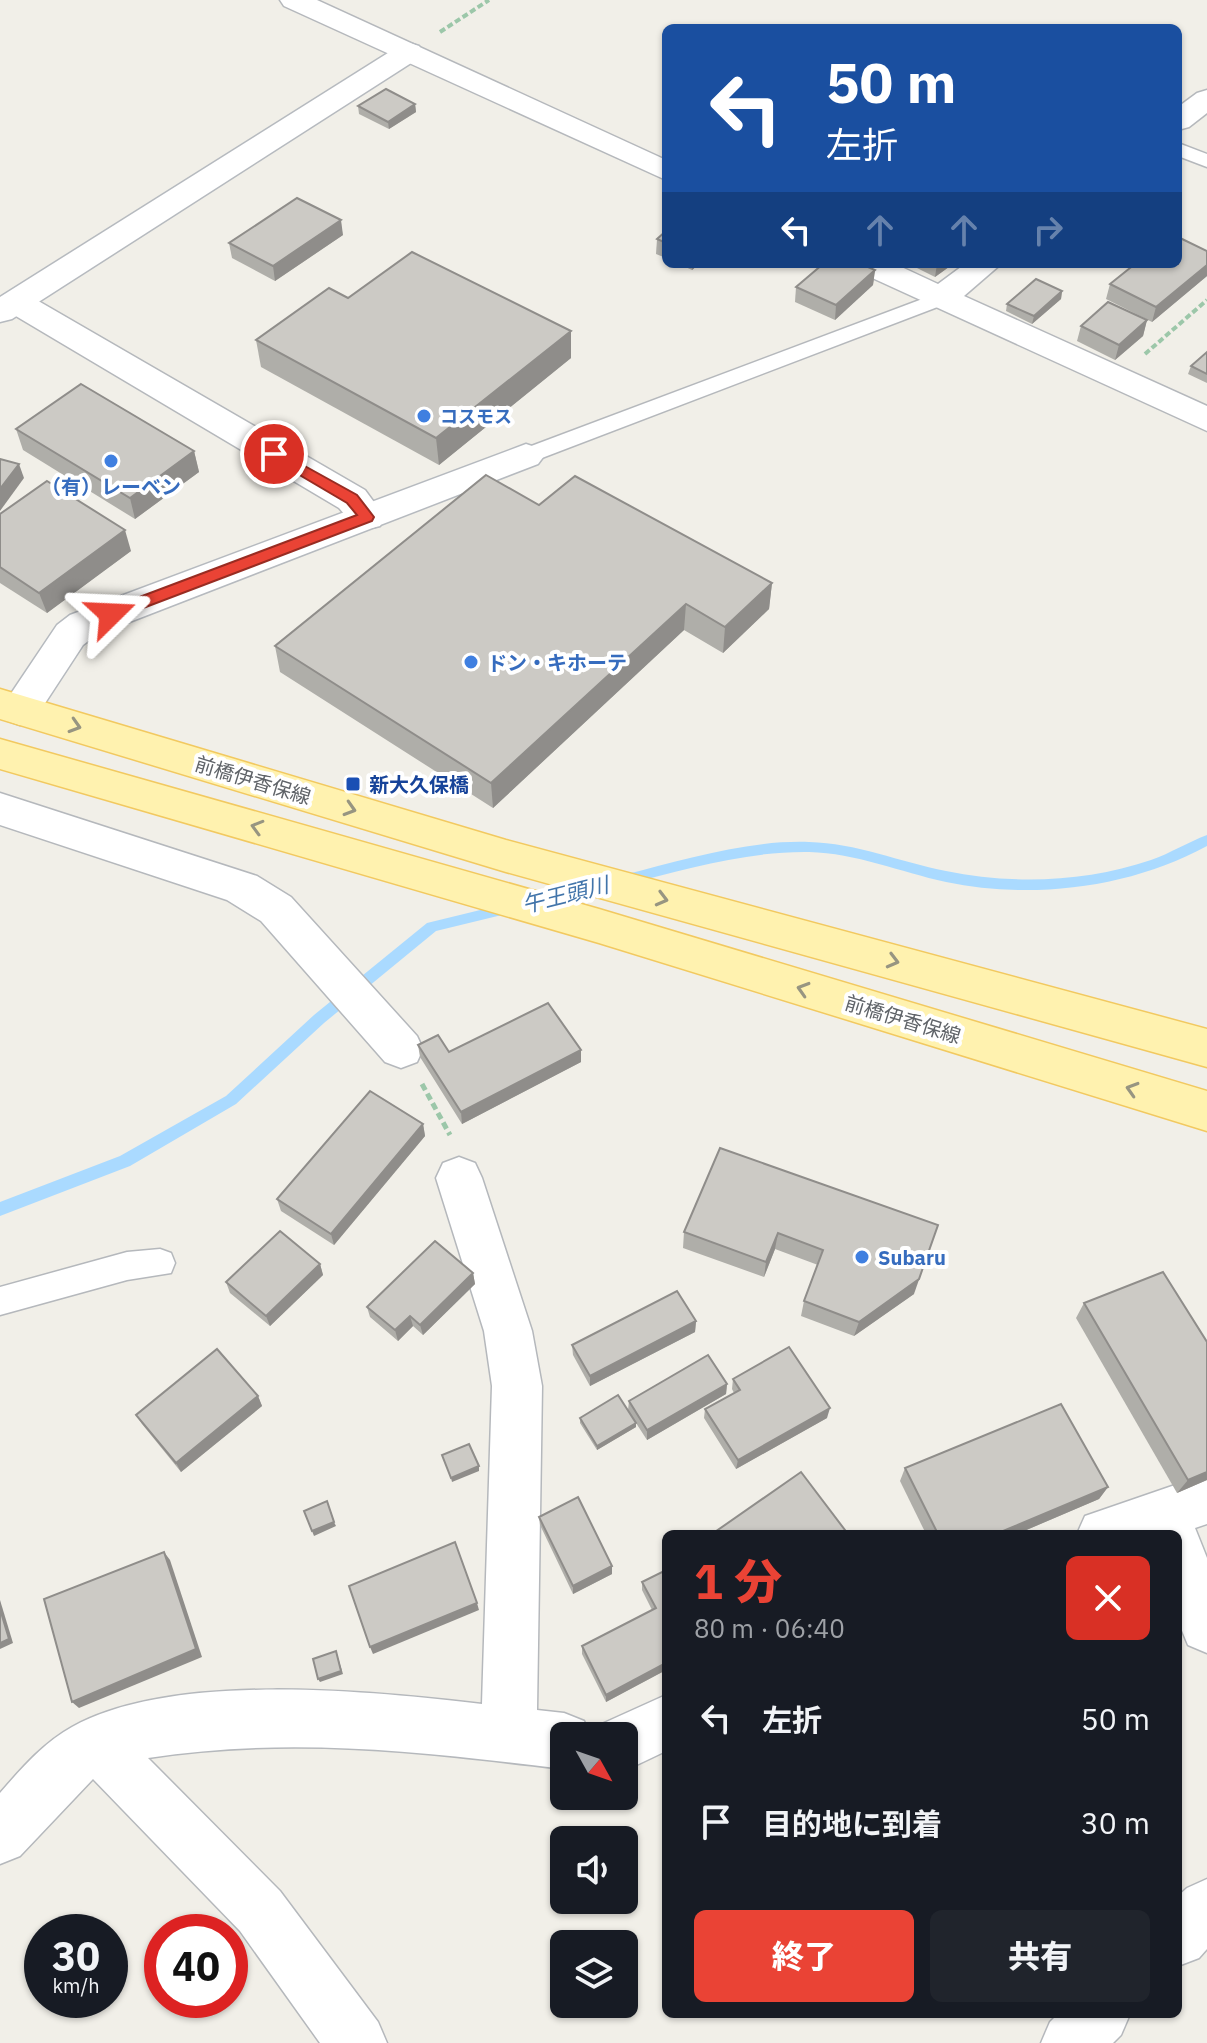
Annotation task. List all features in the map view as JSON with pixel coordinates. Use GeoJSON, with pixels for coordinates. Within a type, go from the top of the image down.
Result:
{"type":"FeatureCollection","features":[{"type":"Feature","properties":{"kind":"main road","name":"前橋伊香保線"},"geometry":{"type":"LineString","coordinates":[[10,707],[506,856],[1207,1048]]}},
{"type":"Feature","properties":{"kind":"main road","name":"前橋伊香保線"},"geometry":{"type":"LineString","coordinates":[[0,754],[599,926],[1207,1111]]}},
{"type":"Feature","properties":{"kind":"street"},"geometry":{"type":"LineString","coordinates":[[294,0],[662,169]]}},
{"type":"Feature","properties":{"kind":"street"},"geometry":{"type":"LineString","coordinates":[[367,517],[352,499],[8,307],[409,52]]}},
{"type":"Feature","properties":{"kind":"street"},"geometry":{"type":"LineString","coordinates":[[1182,118],[1207,99]]}},
{"type":"Feature","properties":{"kind":"street"},"geometry":{"type":"LineString","coordinates":[[877,268],[1207,420]]}},
{"type":"Feature","properties":{"kind":"street"},"geometry":{"type":"LineString","coordinates":[[941,298],[980,268]]}},
{"type":"Feature","properties":{"kind":"street"},"geometry":{"type":"LineString","coordinates":[[10,707],[70,635],[83,625],[526,456]]}},
{"type":"Feature","properties":{"kind":"street"},"geometry":{"type":"LineString","coordinates":[[0,809],[242,888],[276,909],[401,1049]]}},
{"type":"Feature","properties":{"kind":"street"},"geometry":{"type":"LineString","coordinates":[[459,1178],[508,1331],[517,1386],[509,1734]]}},
{"type":"Feature","properties":{"kind":"street"},"geometry":{"type":"LineString","coordinates":[[1131,1530],[1180,1523]]}},
{"type":"Feature","properties":{"kind":"street"},"geometry":{"type":"LineString","coordinates":[[1182,1541],[1186,1578],[1207,1626]]}},
{"type":"Feature","properties":{"kind":"street"},"geometry":{"type":"LineString","coordinates":[[0,1836],[56,1776],[108,1739],[203,1721],[275,1718],[417,1722],[550,1739]]}},
{"type":"Feature","properties":{"kind":"street"},"geometry":{"type":"LineString","coordinates":[[638,1736],[662,1724]]}},
{"type":"Feature","properties":{"kind":"street"},"geometry":{"type":"LineString","coordinates":[[108,1739],[112,1759],[121,1770],[260,1911],[357,2043]]}},
{"type":"Feature","properties":{"kind":"street"},"geometry":{"type":"LineString","coordinates":[[1182,1933],[1207,1908]]}},
{"type":"Feature","properties":{"kind":"street"},"geometry":{"type":"LineString","coordinates":[[1071,2043],[1096,2018]]}},
{"type":"Feature","properties":{"kind":"lane"},"geometry":{"type":"LineString","coordinates":[[1182,151],[1207,161]]}},
{"type":"Feature","properties":{"kind":"lane"},"geometry":{"type":"LineString","coordinates":[[526,456],[941,298]]}},
{"type":"Feature","properties":{"kind":"lane"},"geometry":{"type":"LineString","coordinates":[[0,1301],[127,1266],[160,1263]]}},
{"type":"Feature","properties":{"kind":"path"},"geometry":{"type":"LineString","coordinates":[[409,52],[489,0]]}},
{"type":"Feature","properties":{"kind":"path"},"geometry":{"type":"LineString","coordinates":[[1117,379],[1207,300]]}},
{"type":"Feature","properties":{"kind":"path"},"geometry":{"type":"LineString","coordinates":[[401,1049],[454,1144],[459,1178]]}},
{"type":"Feature","properties":{"kind":"building"},"geometry":{"type":"Polygon","coordinates":[[[386,89],[415,104],[388,122],[358,106],[386,89]]]}},
{"type":"Feature","properties":{"kind":"building"},"geometry":{"type":"Polygon","coordinates":[[[297,198],[341,220],[273,266],[229,243],[297,198]]]}},
{"type":"Feature","properties":{"kind":"building"},"geometry":{"type":"Polygon","coordinates":[[[1182,239],[1207,251],[1207,265],[1156,307],[1110,284],[1130,268],[1182,268],[1182,239]]]}},
{"type":"Feature","properties":{"kind":"building","name":"コスモス"},"geometry":{"type":"Polygon","coordinates":[[[412,252],[571,331],[436,438],[256,340],[329,288],[348,298],[412,252]]]}},
{"type":"Feature","properties":{"kind":"building"},"geometry":{"type":"Polygon","coordinates":[[[818,268],[875,270],[836,305],[796,287],[818,268]]]}},
{"type":"Feature","properties":{"kind":"building"},"geometry":{"type":"Polygon","coordinates":[[[1036,279],[1062,291],[1034,316],[1007,304],[1036,279]]]}},
{"type":"Feature","properties":{"kind":"building"},"geometry":{"type":"Polygon","coordinates":[[[1108,302],[1147,320],[1119,345],[1081,326],[1108,302]]]}},
{"type":"Feature","properties":{"kind":"building"},"geometry":{"type":"Polygon","coordinates":[[[1207,352],[1207,374],[1191,366],[1207,352]]]}},
{"type":"Feature","properties":{"kind":"building","name":"（有）レーベン"},"geometry":{"type":"Polygon","coordinates":[[[81,384],[194,451],[130,498],[16,429],[81,384]]]}},
{"type":"Feature","properties":{"kind":"building"},"geometry":{"type":"Polygon","coordinates":[[[0,459],[19,464],[0,489],[0,459]]]}},
{"type":"Feature","properties":{"kind":"building","name":"ドン・キホーテ"},"geometry":{"type":"Polygon","coordinates":[[[486,475],[539,505],[575,476],[772,583],[725,627],[686,604],[491,783],[275,646],[486,475]]]}},
{"type":"Feature","properties":{"kind":"building"},"geometry":{"type":"Polygon","coordinates":[[[47,481],[125,530],[39,593],[0,567],[0,514],[47,481]]]}},
{"type":"Feature","properties":{"kind":"building"},"geometry":{"type":"Polygon","coordinates":[[[548,1003],[581,1050],[461,1112],[418,1045],[438,1035],[449,1052],[548,1003]]]}},
{"type":"Feature","properties":{"kind":"building"},"geometry":{"type":"Polygon","coordinates":[[[370,1091],[423,1124],[331,1234],[277,1199],[370,1091]]]}},
{"type":"Feature","properties":{"kind":"building","name":"Subaru"},"geometry":{"type":"Polygon","coordinates":[[[720,1148],[938,1225],[919,1279],[859,1322],[804,1301],[823,1250],[778,1233],[766,1262],[684,1232],[720,1148]]]}},
{"type":"Feature","properties":{"kind":"building"},"geometry":{"type":"Polygon","coordinates":[[[280,1231],[320,1264],[266,1316],[226,1282],[280,1231]]]}},
{"type":"Feature","properties":{"kind":"building"},"geometry":{"type":"Polygon","coordinates":[[[435,1241],[473,1273],[420,1325],[410,1316],[395,1330],[367,1307],[435,1241]]]}},
{"type":"Feature","properties":{"kind":"building"},"geometry":{"type":"Polygon","coordinates":[[[1163,1272],[1207,1342],[1207,1472],[1188,1480],[1084,1303],[1163,1272]]]}},
{"type":"Feature","properties":{"kind":"building"},"geometry":{"type":"Polygon","coordinates":[[[677,1291],[696,1321],[590,1376],[572,1345],[677,1291]]]}},
{"type":"Feature","properties":{"kind":"building"},"geometry":{"type":"Polygon","coordinates":[[[789,1347],[830,1408],[738,1460],[705,1409],[740,1390],[733,1379],[789,1347]]]}},
{"type":"Feature","properties":{"kind":"building"},"geometry":{"type":"Polygon","coordinates":[[[217,1349],[258,1396],[176,1463],[136,1415],[217,1349]]]}},
{"type":"Feature","properties":{"kind":"building"},"geometry":{"type":"Polygon","coordinates":[[[708,1355],[727,1384],[647,1430],[629,1401],[708,1355]]]}},
{"type":"Feature","properties":{"kind":"building"},"geometry":{"type":"Polygon","coordinates":[[[618,1395],[636,1423],[597,1446],[580,1418],[618,1395]]]}},
{"type":"Feature","properties":{"kind":"building"},"geometry":{"type":"Polygon","coordinates":[[[1061,1404],[1108,1487],[1006,1530],[936,1530],[905,1468],[1061,1404]]]}},
{"type":"Feature","properties":{"kind":"building"},"geometry":{"type":"Polygon","coordinates":[[[469,1444],[479,1466],[451,1478],[442,1455],[469,1444]]]}},
{"type":"Feature","properties":{"kind":"building"},"geometry":{"type":"Polygon","coordinates":[[[801,1472],[845,1530],[718,1530],[801,1472]]]}},
{"type":"Feature","properties":{"kind":"building"},"geometry":{"type":"Polygon","coordinates":[[[578,1497],[612,1566],[573,1586],[539,1517],[578,1497]]]}},
{"type":"Feature","properties":{"kind":"building"},"geometry":{"type":"Polygon","coordinates":[[[327,1501],[334,1522],[312,1531],[304,1511],[327,1501]]]}},
{"type":"Feature","properties":{"kind":"building"},"geometry":{"type":"Polygon","coordinates":[[[455,1542],[477,1603],[370,1647],[349,1586],[455,1542]]]}},
{"type":"Feature","properties":{"kind":"building"},"geometry":{"type":"Polygon","coordinates":[[[164,1552],[196,1649],[72,1702],[44,1599],[164,1552]]]}},
{"type":"Feature","properties":{"kind":"building"},"geometry":{"type":"Polygon","coordinates":[[[662,1572],[662,1665],[606,1695],[582,1646],[656,1608],[642,1582],[662,1572]]]}},
{"type":"Feature","properties":{"kind":"building"},"geometry":{"type":"Polygon","coordinates":[[[0,1609],[9,1639],[0,1643],[0,1609]]]}},
{"type":"Feature","properties":{"kind":"building"},"geometry":{"type":"Polygon","coordinates":[[[336,1651],[341,1671],[318,1679],[313,1659],[336,1651]]]}},
{"type":"Feature","properties":{"kind":"waterway","name":"午王頭川"},"geometry":{"type":"LineString","coordinates":[[623,880],[738,853],[809,847],[848,851],[964,880],[1056,883],[1089,880],[1153,865],[1207,840]]}},
{"type":"Feature","properties":{"kind":"waterway","name":"午王頭川"},"geometry":{"type":"LineString","coordinates":[[537,901],[595,887]]}},
{"type":"Feature","properties":{"kind":"waterway","name":"午王頭川"},"geometry":{"type":"LineString","coordinates":[[0,1209],[125,1161],[231,1100],[319,1019],[432,927],[509,908]]}},
{"type":"Feature","properties":{"kind":"place","name":"コスモス"},"geometry":{"type":"Point","coordinates":[424,416]}},
{"type":"Feature","properties":{"kind":"place","name":"（有）レーベン"},"geometry":{"type":"Point","coordinates":[111,461]}},
{"type":"Feature","properties":{"kind":"place","name":"ドン・キホーテ"},"geometry":{"type":"Point","coordinates":[471,662]}},
{"type":"Feature","properties":{"kind":"place","name":"新大久保橋"},"geometry":{"type":"Point","coordinates":[353,784]}},
{"type":"Feature","properties":{"kind":"place","name":"Subaru"},"geometry":{"type":"Point","coordinates":[862,1257]}},
{"type":"Feature","properties":{"kind":"route"},"geometry":{"type":"LineString","coordinates":[[111,614],[367,517],[352,499],[274,454]]}}]}
